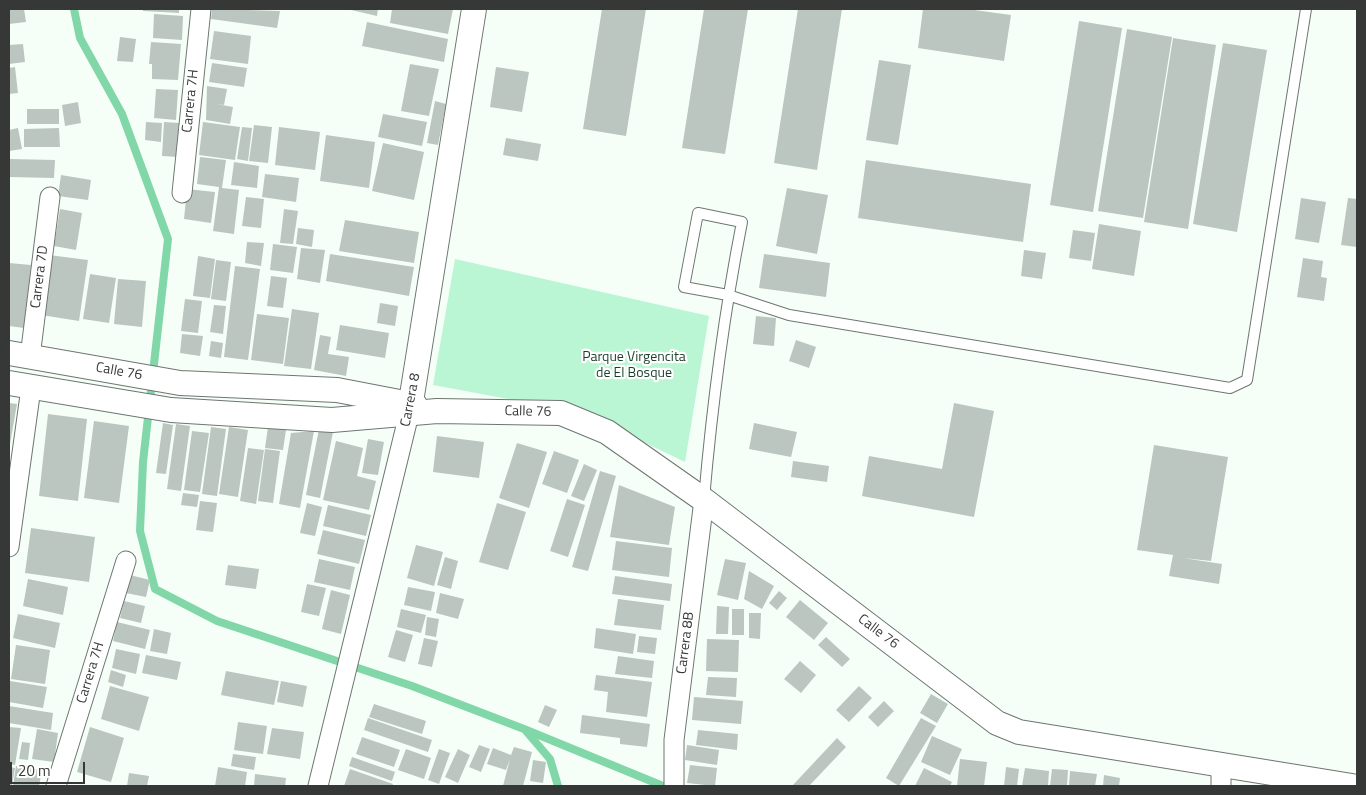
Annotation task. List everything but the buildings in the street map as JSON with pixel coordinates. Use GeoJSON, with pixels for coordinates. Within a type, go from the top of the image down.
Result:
{"type":"FeatureCollection","features":[{"type":"Feature","properties":{"kind":"street","name":"Carrera 7H"},"geometry":{"type":"LineString","coordinates":[[182,193],[201,9]]}},
{"type":"Feature","properties":{"kind":"street","name":"Carrera 8"},"geometry":{"type":"LineString","coordinates":[[318,786],[410,409],[474,9]]}},
{"type":"Feature","properties":{"kind":"street","name":"Carrera 7D"},"geometry":{"type":"LineString","coordinates":[[19,355],[50,197]]}},
{"type":"Feature","properties":{"kind":"street","name":"Calle 76"},"geometry":{"type":"LineString","coordinates":[[19,355],[180,383],[337,390],[410,409]]}},
{"type":"Feature","properties":{"kind":"street","name":"Calle 76"},"geometry":{"type":"LineString","coordinates":[[20,386],[172,410],[332,420],[410,409],[561,413],[607,432],[704,500],[997,723],[1019,732],[1221,776],[1352,786]]}},
{"type":"Feature","properties":{"kind":"street"},"geometry":{"type":"LineString","coordinates":[[9,547],[20,386]]}},
{"type":"Feature","properties":{"kind":"street","name":"Carrera 8B"},"geometry":{"type":"LineString","coordinates":[[674,786],[674,740],[704,500]]}},
{"type":"Feature","properties":{"kind":"street","name":"Carrera 7H"},"geometry":{"type":"LineString","coordinates":[[56,786],[126,561]]}},
{"type":"Feature","properties":{"kind":"lane"},"geometry":{"type":"LineString","coordinates":[[704,500],[710,432],[728,295],[742,222],[698,213],[684,287],[728,295],[789,315],[1230,388],[1247,380],[1306,9]]}},
{"type":"Feature","properties":{"kind":"green space","name":"Parque Virgencita de El Bosque"},"geometry":{"type":"Polygon","coordinates":[[[455,259],[709,316],[685,462],[612,427],[562,409],[433,385],[455,259]]]}},
{"type":"Feature","properties":{"kind":"waterway"},"geometry":{"type":"LineString","coordinates":[[74,9],[80,38],[122,114],[168,239],[143,462],[140,531],[155,589],[217,621],[412,686],[524,729],[663,786]]}},
{"type":"Feature","properties":{"kind":"waterway"},"geometry":{"type":"LineString","coordinates":[[526,731],[550,759],[558,786]]}}]}
